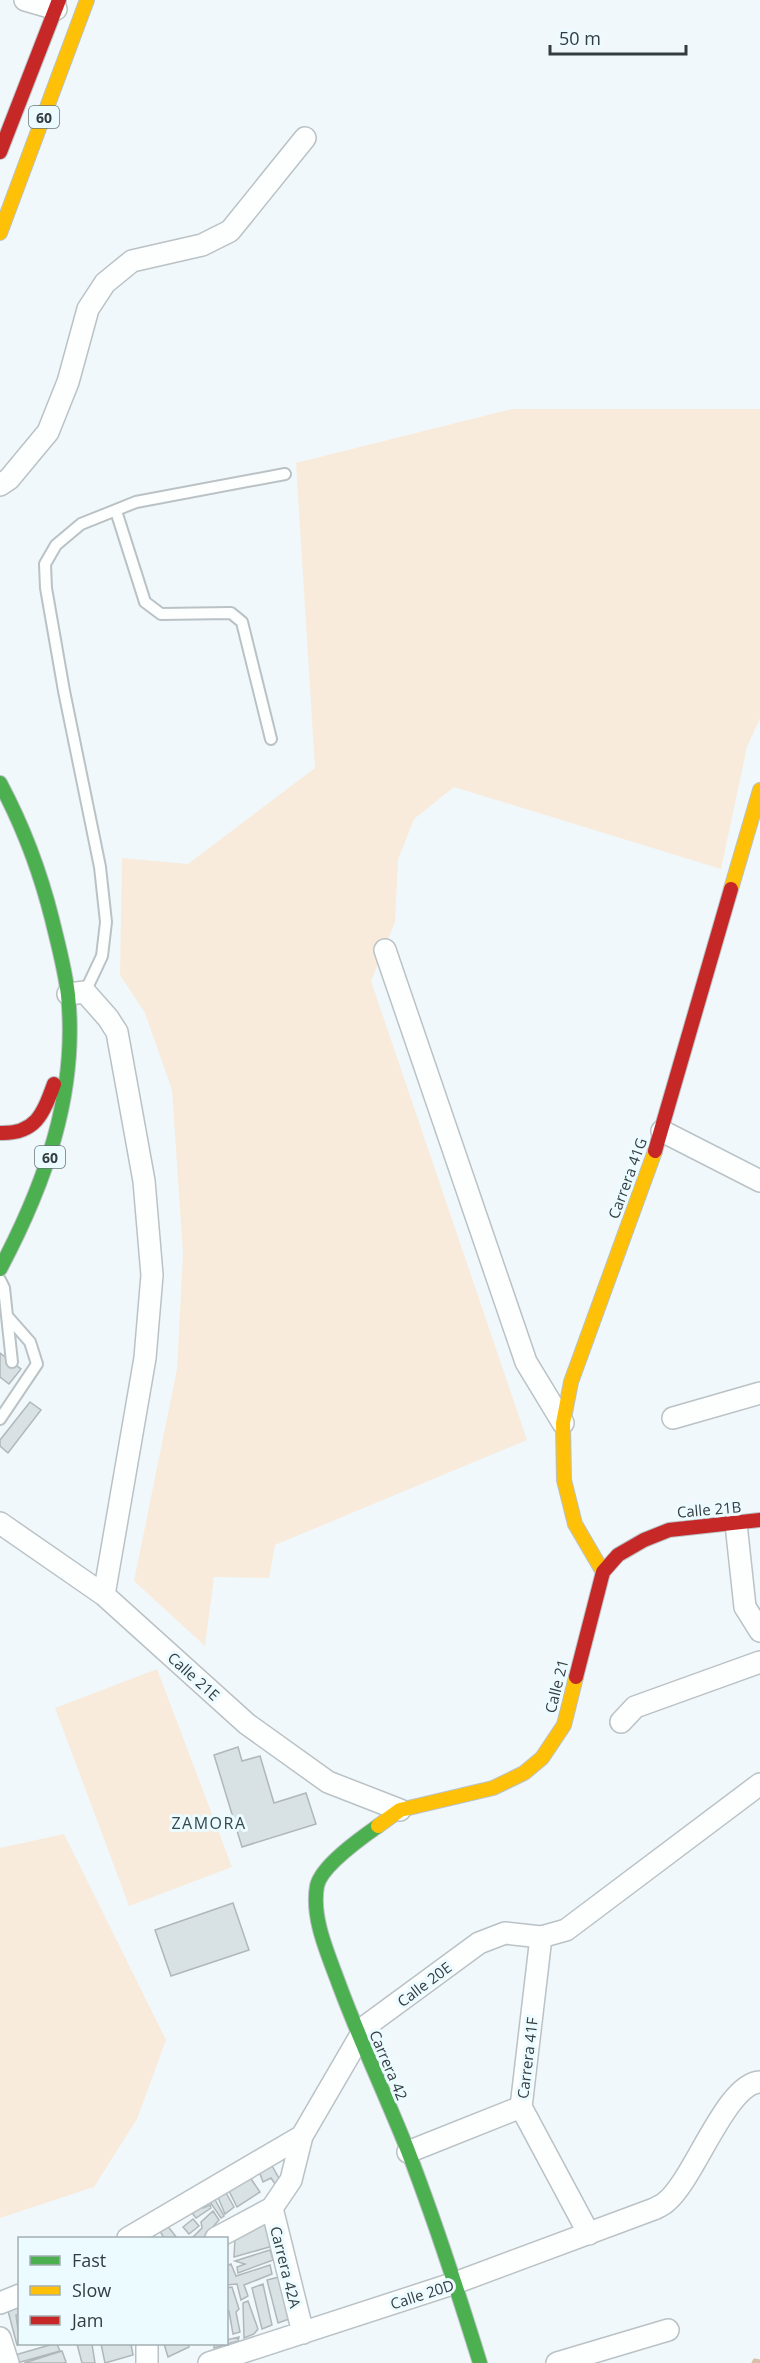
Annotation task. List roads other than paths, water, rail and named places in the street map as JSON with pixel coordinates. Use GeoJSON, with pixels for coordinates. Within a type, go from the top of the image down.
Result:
{"type":"FeatureCollection","features":[{"type":"Feature","properties":{"kind":"main road","name":"60"},"geometry":{"type":"LineString","coordinates":[[0,233],[87,0]]}},
{"type":"Feature","properties":{"kind":"main road","name":"60"},"geometry":{"type":"LineString","coordinates":[[0,152],[57,4]]}},
{"type":"Feature","properties":{"kind":"main road","name":"60"},"geometry":{"type":"LineString","coordinates":[[0,783],[20,819],[36,861],[60,949],[76,993],[66,1086],[57,1136],[42,1184],[22,1230],[0,1269]]}},
{"type":"Feature","properties":{"kind":"main road","name":"Carrera 41G"},"geometry":{"type":"LineString","coordinates":[[603,1572],[575,1524],[564,1480],[563,1423],[572,1382],[662,1131],[757,818],[760,790]]}},
{"type":"Feature","properties":{"kind":"main road"},"geometry":{"type":"LineString","coordinates":[[0,1133],[20,1132],[34,1125],[43,1115],[70,1036]]}},
{"type":"Feature","properties":{"kind":"main road","name":"Calle 21B"},"geometry":{"type":"LineString","coordinates":[[603,1572],[618,1555],[644,1540],[669,1530],[760,1520]]}},
{"type":"Feature","properties":{"kind":"main road","name":"Calle 21"},"geometry":{"type":"LineString","coordinates":[[400,1810],[493,1788],[524,1773],[542,1758],[564,1725],[603,1572]]}},
{"type":"Feature","properties":{"kind":"main road","name":"Carrera 42"},"geometry":{"type":"LineString","coordinates":[[400,1810],[340,1854],[317,1883],[315,1909],[330,1963],[359,2038],[408,2152],[456,2283],[480,2363]]}},
{"type":"Feature","properties":{"kind":"street"},"geometry":{"type":"LineString","coordinates":[[25,0],[57,4]]}},
{"type":"Feature","properties":{"kind":"street"},"geometry":{"type":"LineString","coordinates":[[0,485],[9,479],[48,432],[68,382],[88,309],[105,283],[132,261],[202,245],[230,231],[305,138]]}},
{"type":"Feature","properties":{"kind":"street"},"geometry":{"type":"LineString","coordinates":[[385,950],[526,1362],[563,1423]]}},
{"type":"Feature","properties":{"kind":"street"},"geometry":{"type":"LineString","coordinates":[[76,993],[108,1018],[117,1032],[144,1181],[152,1275],[145,1358],[104,1595]]}},
{"type":"Feature","properties":{"kind":"street"},"geometry":{"type":"LineString","coordinates":[[662,1131],[760,1181]]}},
{"type":"Feature","properties":{"kind":"street"},"geometry":{"type":"LineString","coordinates":[[673,1418],[760,1393]]}},
{"type":"Feature","properties":{"kind":"street","name":"Calle 21E"},"geometry":{"type":"LineString","coordinates":[[0,1523],[104,1595],[247,1724],[328,1782],[400,1810]]}},
{"type":"Feature","properties":{"kind":"street"},"geometry":{"type":"LineString","coordinates":[[736,1524],[760,1631]]}},
{"type":"Feature","properties":{"kind":"street"},"geometry":{"type":"LineString","coordinates":[[621,1722],[635,1707],[760,1662]]}},
{"type":"Feature","properties":{"kind":"street","name":"Calle 20E"},"geometry":{"type":"LineString","coordinates":[[130,2237],[302,2136],[366,2026],[479,1943],[505,1933],[541,1938],[566,1930],[760,1784]]}},
{"type":"Feature","properties":{"kind":"street","name":"Carrera 41F"},"geometry":{"type":"LineString","coordinates":[[541,1938],[521,2107],[589,2234]]}},
{"type":"Feature","properties":{"kind":"street","name":"Calle 20D"},"geometry":{"type":"LineString","coordinates":[[209,2363],[456,2283],[633,2218],[668,2201],[698,2160],[721,2117],[742,2089],[755,2082],[760,2082]]}},
{"type":"Feature","properties":{"kind":"street"},"geometry":{"type":"LineString","coordinates":[[408,2152],[521,2107]]}},
{"type":"Feature","properties":{"kind":"street","name":"Carrera 42A"},"geometry":{"type":"LineString","coordinates":[[302,2136],[291,2180],[272,2208],[303,2333]]}},
{"type":"Feature","properties":{"kind":"street"},"geometry":{"type":"LineString","coordinates":[[218,2237],[272,2208]]}},
{"type":"Feature","properties":{"kind":"street"},"geometry":{"type":"LineString","coordinates":[[0,2303],[18,2296]]}},
{"type":"Feature","properties":{"kind":"street"},"geometry":{"type":"LineString","coordinates":[[557,2363],[668,2330]]}},
{"type":"Feature","properties":{"kind":"street"},"geometry":{"type":"LineString","coordinates":[[0,2338],[8,2363]]}},
{"type":"Feature","properties":{"kind":"street"},"geometry":{"type":"LineString","coordinates":[[147,2345],[147,2363]]}},
{"type":"Feature","properties":{"kind":"lane"},"geometry":{"type":"LineString","coordinates":[[76,993],[102,956],[106,922],[100,867],[64,691],[46,588],[45,564],[56,545],[81,524],[136,502],[285,474]]}},
{"type":"Feature","properties":{"kind":"lane"},"geometry":{"type":"LineString","coordinates":[[116,511],[145,602],[161,614],[231,613],[242,622],[271,739]]}},
{"type":"Feature","properties":{"kind":"lane"},"geometry":{"type":"LineString","coordinates":[[0,1280],[4,1288],[12,1362]]}},
{"type":"Feature","properties":{"kind":"lane"},"geometry":{"type":"LineString","coordinates":[[0,1419],[38,1364],[30,1342],[8,1317]]}},
{"type":"Feature","properties":{"kind":"waterway"},"geometry":{"type":"LineString","coordinates":[[754,2363],[755,2361],[760,2362]]}},
{"type":"Feature","properties":{"kind":"district","name":"ZAMORA"},"geometry":{"type":"Point","coordinates":[209,1823]}}]}
